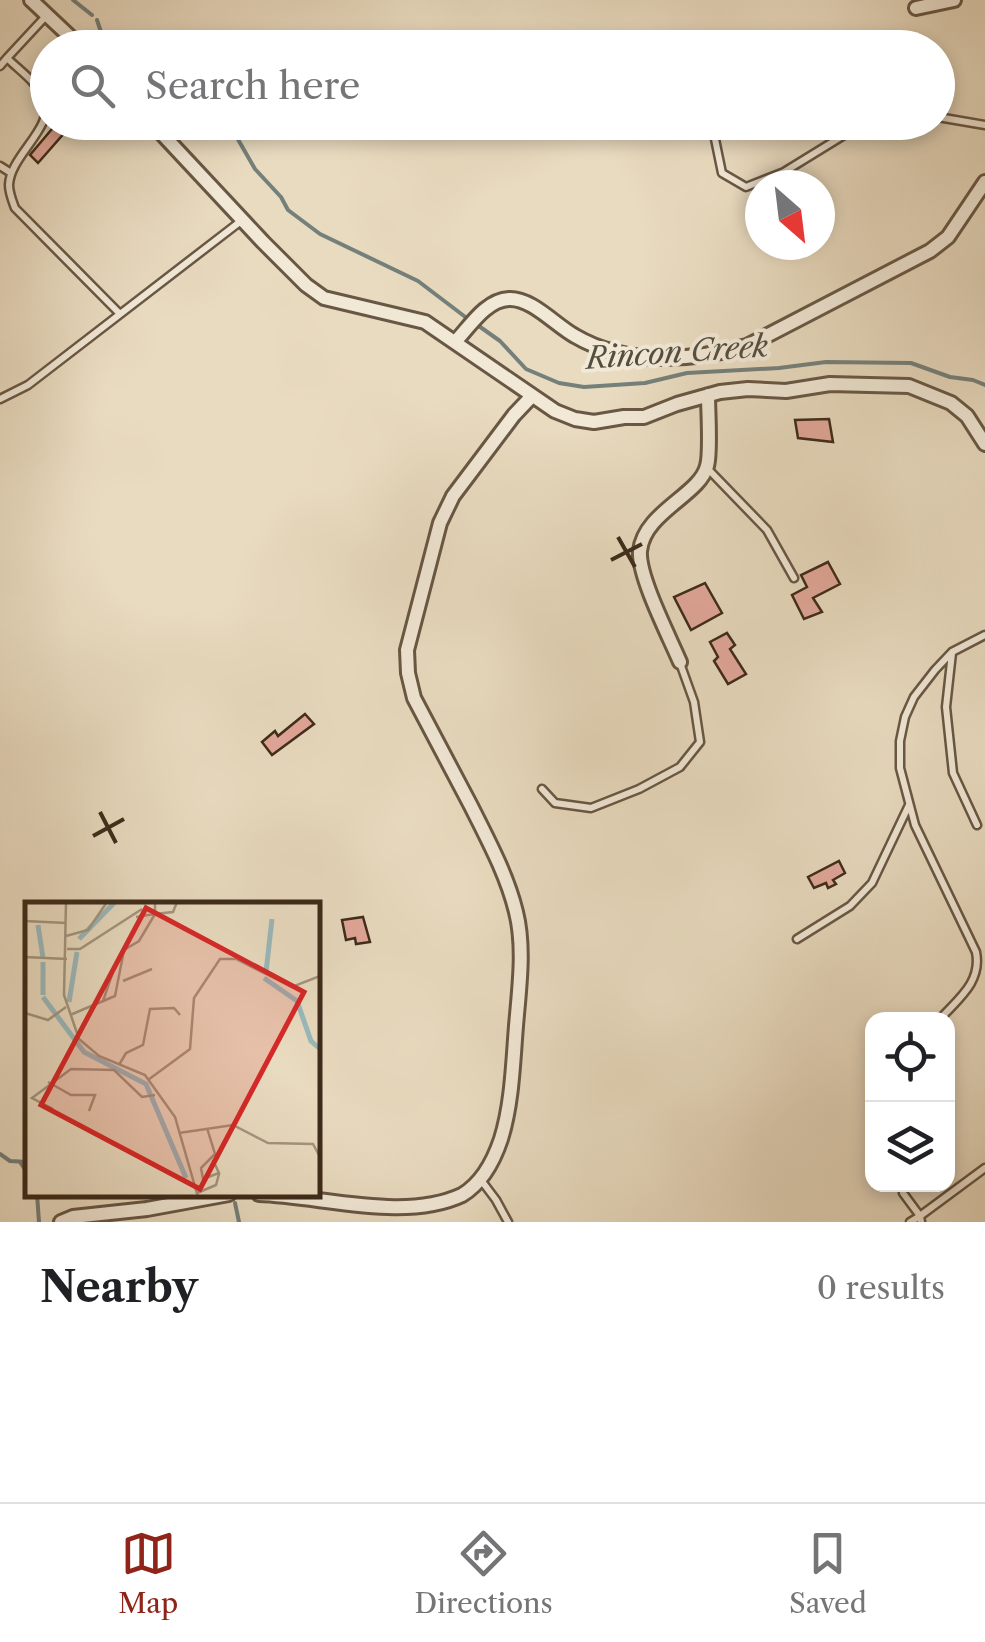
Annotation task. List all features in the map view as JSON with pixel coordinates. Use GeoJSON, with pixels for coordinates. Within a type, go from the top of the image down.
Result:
{"type":"FeatureCollection","features":[{"type":"Feature","properties":{"kind":"street"},"geometry":{"type":"LineString","coordinates":[[31,0],[63,30]]}},
{"type":"Feature","properties":{"kind":"street"},"geometry":{"type":"LineString","coordinates":[[916,8],[954,0]]}},
{"type":"Feature","properties":{"kind":"street"},"geometry":{"type":"LineString","coordinates":[[169,140],[242,220],[324,298],[425,322],[555,411],[576,419],[594,422],[644,417],[708,395],[748,390],[786,391],[830,384],[908,386],[951,404],[967,416],[985,444]]}},
{"type":"Feature","properties":{"kind":"street"},"geometry":{"type":"LineString","coordinates":[[456,342],[496,302],[515,299],[600,348],[670,358],[748,346],[930,251],[948,236],[985,182]]}},
{"type":"Feature","properties":{"kind":"street"},"geometry":{"type":"LineString","coordinates":[[680,662],[646,584],[640,550],[650,528],[708,468],[708,395]]}},
{"type":"Feature","properties":{"kind":"street"},"geometry":{"type":"LineString","coordinates":[[296,1197],[377,1209],[437,1205],[464,1194],[480,1179],[506,1121],[520,978],[516,911],[493,849],[414,698],[407,650],[440,523],[453,496],[532,396]]}},
{"type":"Feature","properties":{"kind":"street"},"geometry":{"type":"LineString","coordinates":[[61,1222],[72,1217],[213,1197]]}},
{"type":"Feature","properties":{"kind":"lane"},"geometry":{"type":"LineString","coordinates":[[33,30],[47,15]]}},
{"type":"Feature","properties":{"kind":"lane"},"geometry":{"type":"LineString","coordinates":[[0,66],[30,33]]}},
{"type":"Feature","properties":{"kind":"lane"},"geometry":{"type":"LineString","coordinates":[[7,58],[30,80]]}},
{"type":"Feature","properties":{"kind":"lane"},"geometry":{"type":"LineString","coordinates":[[955,121],[985,125]]}},
{"type":"Feature","properties":{"kind":"lane"},"geometry":{"type":"LineString","coordinates":[[32,140],[11,172],[10,192],[20,214],[120,314]]}},
{"type":"Feature","properties":{"kind":"lane"},"geometry":{"type":"LineString","coordinates":[[715,140],[722,173],[746,187],[784,172],[836,140]]}},
{"type":"Feature","properties":{"kind":"lane"},"geometry":{"type":"LineString","coordinates":[[0,166],[11,172]]}},
{"type":"Feature","properties":{"kind":"lane"},"geometry":{"type":"LineString","coordinates":[[0,399],[28,386],[242,220]]}},
{"type":"Feature","properties":{"kind":"lane"},"geometry":{"type":"LineString","coordinates":[[708,468],[767,530],[794,578]]}},
{"type":"Feature","properties":{"kind":"lane"},"geometry":{"type":"LineString","coordinates":[[947,1012],[975,980],[976,952],[915,825],[900,768],[900,741],[914,697],[952,652],[985,635]]}},
{"type":"Feature","properties":{"kind":"lane"},"geometry":{"type":"LineString","coordinates":[[952,652],[946,706],[953,772],[977,826]]}},
{"type":"Feature","properties":{"kind":"lane"},"geometry":{"type":"LineString","coordinates":[[542,790],[556,803],[592,808],[680,767],[700,742],[694,702],[680,662]]}},
{"type":"Feature","properties":{"kind":"lane"},"geometry":{"type":"LineString","coordinates":[[797,939],[850,906],[872,883],[910,804]]}},
{"type":"Feature","properties":{"kind":"lane"},"geometry":{"type":"LineString","coordinates":[[910,1222],[920,1219],[985,1168]]}},
{"type":"Feature","properties":{"kind":"lane"},"geometry":{"type":"LineString","coordinates":[[480,1179],[508,1222]]}},
{"type":"Feature","properties":{"kind":"lane"},"geometry":{"type":"LineString","coordinates":[[903,1192],[920,1219]]}},
{"type":"Feature","properties":{"kind":"building"},"geometry":{"type":"Polygon","coordinates":[[[43,140],[58,140],[38,163],[30,155],[43,140]]]}},
{"type":"Feature","properties":{"kind":"building"},"geometry":{"type":"Polygon","coordinates":[[[829,419],[833,442],[798,438],[795,420],[829,419]]]}},
{"type":"Feature","properties":{"kind":"building"},"geometry":{"type":"Polygon","coordinates":[[[828,562],[840,584],[813,598],[822,612],[804,619],[792,595],[807,587],[801,575],[828,562]]]}},
{"type":"Feature","properties":{"kind":"building"},"geometry":{"type":"Polygon","coordinates":[[[705,583],[722,613],[691,630],[674,597],[705,583]]]}},
{"type":"Feature","properties":{"kind":"building"},"geometry":{"type":"Polygon","coordinates":[[[727,633],[735,645],[730,649],[746,674],[728,684],[714,661],[718,657],[710,642],[727,633]]]}},
{"type":"Feature","properties":{"kind":"building"},"geometry":{"type":"Polygon","coordinates":[[[305,714],[314,724],[272,755],[262,742],[275,731],[278,736],[305,714]]]}},
{"type":"Feature","properties":{"kind":"building"},"geometry":{"type":"Polygon","coordinates":[[[839,861],[845,873],[833,880],[836,884],[814,888],[808,877],[839,861]]]}},
{"type":"Feature","properties":{"kind":"building"},"geometry":{"type":"Polygon","coordinates":[[[363,917],[370,942],[356,944],[355,938],[346,940],[342,920],[363,917]]]}},
{"type":"Feature","properties":{"kind":"waterway","name":"Rincon Creek"},"geometry":{"type":"LineString","coordinates":[[73,0],[92,15]]}},
{"type":"Feature","properties":{"kind":"waterway","name":"Rincon Creek"},"geometry":{"type":"LineString","coordinates":[[97,20],[100,30]]}},
{"type":"Feature","properties":{"kind":"waterway","name":"Rincon Creek"},"geometry":{"type":"LineString","coordinates":[[238,140],[255,169],[288,210],[320,234],[418,281],[468,319]]}},
{"type":"Feature","properties":{"kind":"waterway","name":"Rincon Creek"},"geometry":{"type":"LineString","coordinates":[[476,324],[500,341],[526,369],[559,383],[584,387],[645,383],[687,373],[826,362],[911,363],[985,385]]}},
{"type":"Feature","properties":{"kind":"waterway"},"geometry":{"type":"LineString","coordinates":[[0,1154],[10,1161],[25,1162]]}},
{"type":"Feature","properties":{"kind":"waterway"},"geometry":{"type":"LineString","coordinates":[[20,1162],[25,1170]]}},
{"type":"Feature","properties":{"kind":"waterway"},"geometry":{"type":"LineString","coordinates":[[37,1197],[39,1222]]}},
{"type":"Feature","properties":{"kind":"waterway"},"geometry":{"type":"LineString","coordinates":[[235,1203],[239,1222]]}}]}
